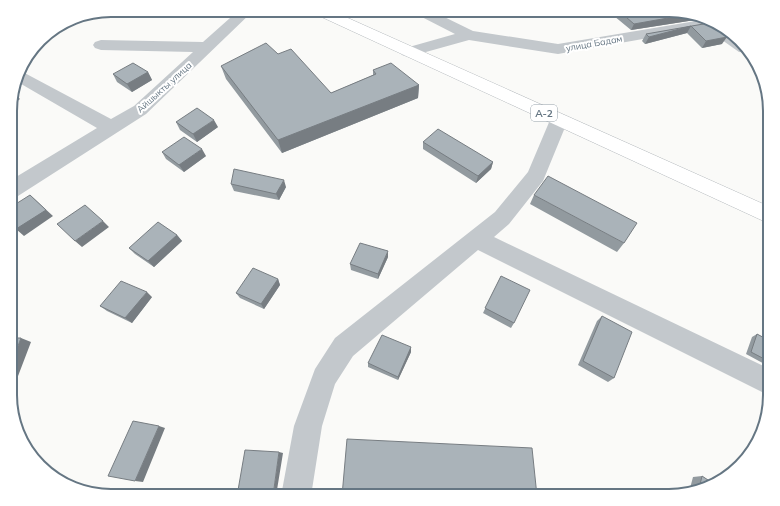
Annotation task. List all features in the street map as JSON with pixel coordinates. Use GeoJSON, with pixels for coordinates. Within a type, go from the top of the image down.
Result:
{"type":"FeatureCollection","features":[{"type":"Feature","properties":{"kind":"highway","name":"A-2"},"geometry":{"type":"LineString","coordinates":[[333,17],[763,213]]}},
{"type":"Feature","properties":{"kind":"street","name":"Айшыкты улица"},"geometry":{"type":"LineString","coordinates":[[17,186],[140,110],[239,17]]}},
{"type":"Feature","properties":{"kind":"street"},"geometry":{"type":"LineString","coordinates":[[433,17],[469,35]]}},
{"type":"Feature","properties":{"kind":"street","name":"улица Бадам"},"geometry":{"type":"LineString","coordinates":[[408,52],[469,35],[558,50],[703,24]]}},
{"type":"Feature","properties":{"kind":"street"},"geometry":{"type":"LineString","coordinates":[[101,45],[207,47]]}},
{"type":"Feature","properties":{"kind":"street"},"geometry":{"type":"LineString","coordinates":[[23,78],[112,128]]}},
{"type":"Feature","properties":{"kind":"street"},"geometry":{"type":"LineString","coordinates":[[297,489],[308,426],[324,378],[344,347],[502,218],[536,176],[559,120]]}},
{"type":"Feature","properties":{"kind":"street"},"geometry":{"type":"LineString","coordinates":[[476,239],[763,380]]}},
{"type":"Feature","properties":{"kind":"building"},"geometry":{"type":"Polygon","coordinates":[[[626,17],[672,17],[634,24],[626,17]]]}},
{"type":"Feature","properties":{"kind":"building"},"geometry":{"type":"Polygon","coordinates":[[[703,24],[727,37],[706,41],[691,26],[703,24]]]}},
{"type":"Feature","properties":{"kind":"building"},"geometry":{"type":"Polygon","coordinates":[[[689,26],[649,37],[646,34],[689,26]]]}},
{"type":"Feature","properties":{"kind":"building"},"geometry":{"type":"Polygon","coordinates":[[[266,43],[278,54],[291,49],[331,93],[376,74],[373,70],[391,63],[419,85],[278,140],[221,66],[266,43]]]}},
{"type":"Feature","properties":{"kind":"building"},"geometry":{"type":"Polygon","coordinates":[[[133,63],[148,72],[127,84],[113,74],[133,63]]]}},
{"type":"Feature","properties":{"kind":"building"},"geometry":{"type":"Polygon","coordinates":[[[197,108],[214,120],[193,134],[176,122],[197,108]]]}},
{"type":"Feature","properties":{"kind":"building"},"geometry":{"type":"Polygon","coordinates":[[[438,129],[493,162],[478,176],[423,142],[438,129]]]}},
{"type":"Feature","properties":{"kind":"building"},"geometry":{"type":"Polygon","coordinates":[[[184,137],[202,149],[179,165],[162,152],[184,137]]]}},
{"type":"Feature","properties":{"kind":"building"},"geometry":{"type":"Polygon","coordinates":[[[234,169],[284,180],[276,194],[231,184],[234,169]]]}},
{"type":"Feature","properties":{"kind":"building"},"geometry":{"type":"Polygon","coordinates":[[[548,176],[637,223],[624,243],[534,195],[548,176]]]}},
{"type":"Feature","properties":{"kind":"building"},"geometry":{"type":"Polygon","coordinates":[[[30,195],[46,210],[17,228],[17,203],[30,195]]]}},
{"type":"Feature","properties":{"kind":"building"},"geometry":{"type":"Polygon","coordinates":[[[85,205],[103,221],[75,241],[57,224],[85,205]]]}},
{"type":"Feature","properties":{"kind":"building"},"geometry":{"type":"Polygon","coordinates":[[[158,222],[177,235],[148,261],[129,248],[158,222]]]}},
{"type":"Feature","properties":{"kind":"building"},"geometry":{"type":"Polygon","coordinates":[[[360,243],[388,251],[378,274],[350,264],[360,243]]]}},
{"type":"Feature","properties":{"kind":"building"},"geometry":{"type":"Polygon","coordinates":[[[253,268],[278,279],[261,304],[236,293],[253,268]]]}},
{"type":"Feature","properties":{"kind":"building"},"geometry":{"type":"Polygon","coordinates":[[[501,276],[530,290],[514,323],[485,308],[501,276]]]}},
{"type":"Feature","properties":{"kind":"building"},"geometry":{"type":"Polygon","coordinates":[[[121,281],[147,292],[125,318],[100,306],[121,281]]]}},
{"type":"Feature","properties":{"kind":"building"},"geometry":{"type":"Polygon","coordinates":[[[602,316],[632,332],[614,378],[583,361],[602,316]]]}},
{"type":"Feature","properties":{"kind":"building"},"geometry":{"type":"Polygon","coordinates":[[[757,334],[763,337],[763,358],[751,352],[757,334]]]}},
{"type":"Feature","properties":{"kind":"building"},"geometry":{"type":"Polygon","coordinates":[[[382,335],[411,347],[398,377],[368,363],[382,335]]]}},
{"type":"Feature","properties":{"kind":"building"},"geometry":{"type":"Polygon","coordinates":[[[17,338],[21,338],[17,349],[17,338]]]}},
{"type":"Feature","properties":{"kind":"building"},"geometry":{"type":"Polygon","coordinates":[[[133,421],[159,426],[135,481],[108,476],[133,421]]]}},
{"type":"Feature","properties":{"kind":"building"},"geometry":{"type":"Polygon","coordinates":[[[347,439],[532,448],[536,489],[343,489],[347,439]]]}},
{"type":"Feature","properties":{"kind":"building"},"geometry":{"type":"Polygon","coordinates":[[[245,450],[279,452],[274,489],[238,489],[245,450]]]}},
{"type":"Feature","properties":{"kind":"building"},"geometry":{"type":"Polygon","coordinates":[[[702,476],[708,480],[700,483],[702,476]]]}}]}
